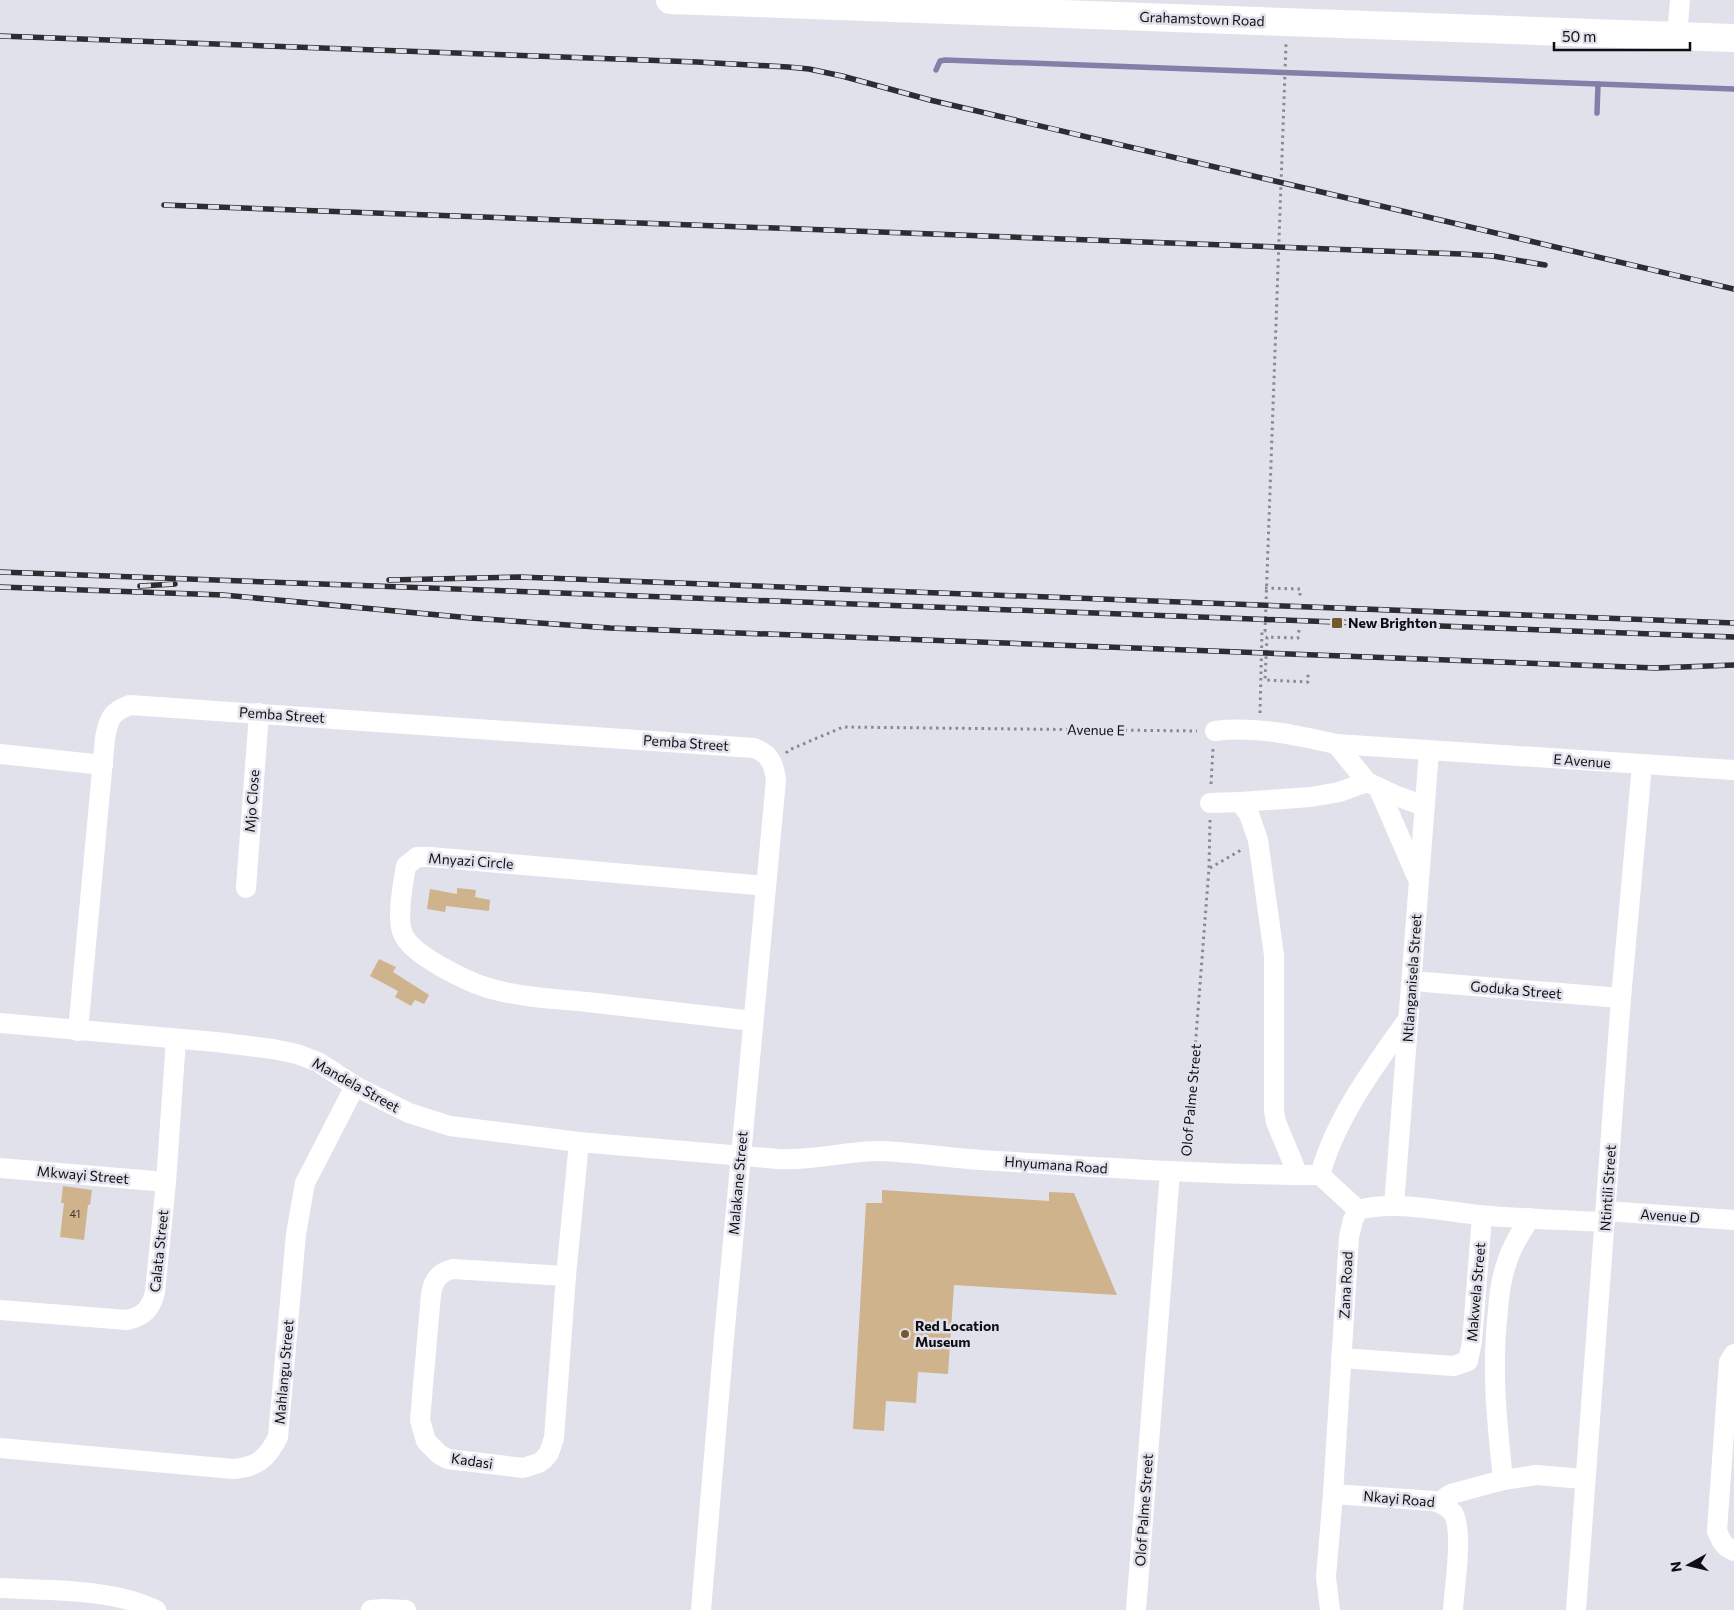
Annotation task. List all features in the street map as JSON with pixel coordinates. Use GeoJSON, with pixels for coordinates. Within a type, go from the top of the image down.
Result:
{"type":"FeatureCollection","features":[{"type":"Feature","properties":{"kind":"main road","name":"Grahamstown Road"},"geometry":{"type":"LineString","coordinates":[[670,0],[1734,38]]}},
{"type":"Feature","properties":{"kind":"street"},"geometry":{"type":"LineString","coordinates":[[1677,36],[1680,0]]}},
{"type":"Feature","properties":{"kind":"street","name":"Pemba Street"},"geometry":{"type":"LineString","coordinates":[[78,1031],[108,723],[112,715],[130,705],[754,748],[762,751],[772,762]]}},
{"type":"Feature","properties":{"kind":"street","name":"Mjo Close"},"geometry":{"type":"LineString","coordinates":[[246,888],[259,714]]}},
{"type":"Feature","properties":{"kind":"street"},"geometry":{"type":"LineString","coordinates":[[1215,731],[1279,732],[1336,744],[1430,751]]}},
{"type":"Feature","properties":{"kind":"street"},"geometry":{"type":"LineString","coordinates":[[1336,744],[1372,784],[1418,880]]}},
{"type":"Feature","properties":{"kind":"street","name":"E Avenue"},"geometry":{"type":"LineString","coordinates":[[1430,751],[1734,770]]}},
{"type":"Feature","properties":{"kind":"street","name":"Ntlanganisela Street"},"geometry":{"type":"LineString","coordinates":[[1394,1206],[1418,880],[1430,751]]}},
{"type":"Feature","properties":{"kind":"street"},"geometry":{"type":"LineString","coordinates":[[0,754],[103,765]]}},
{"type":"Feature","properties":{"kind":"street","name":"Malakane Street"},"geometry":{"type":"LineString","coordinates":[[701,1610],[776,780],[772,762]]}},
{"type":"Feature","properties":{"kind":"street","name":"Ntintili Street"},"geometry":{"type":"LineString","coordinates":[[1576,1610],[1621,998],[1642,765]]}},
{"type":"Feature","properties":{"kind":"street"},"geometry":{"type":"LineString","coordinates":[[1210,803],[1311,798],[1372,784],[1424,806]]}},
{"type":"Feature","properties":{"kind":"street"},"geometry":{"type":"LineString","coordinates":[[1240,802],[1248,814],[1258,840],[1274,955],[1274,1111],[1276,1122],[1298,1175]]}},
{"type":"Feature","properties":{"kind":"street","name":"Mnyazi Circle"},"geometry":{"type":"LineString","coordinates":[[753,1021],[541,997],[497,991],[482,986],[431,961],[409,943],[402,934],[401,897],[406,866],[418,857],[766,886]]}},
{"type":"Feature","properties":{"kind":"street","name":"Goduka Street"},"geometry":{"type":"LineString","coordinates":[[1412,981],[1621,998]]}},
{"type":"Feature","properties":{"kind":"street"},"geometry":{"type":"LineString","coordinates":[[1409,1018],[1366,1077],[1348,1108],[1325,1156],[1320,1175],[1358,1210],[1375,1205],[1482,1216],[1530,1218],[1606,1217]]}},
{"type":"Feature","properties":{"kind":"street","name":"Mandela Street"},"geometry":{"type":"LineString","coordinates":[[0,1024],[226,1043],[273,1049],[297,1054],[318,1062],[355,1086],[409,1113],[450,1126],[579,1142],[741,1156]]}},
{"type":"Feature","properties":{"kind":"street","name":"Calata Street"},"geometry":{"type":"LineString","coordinates":[[0,1310],[127,1320],[137,1318],[152,1304],[155,1292],[166,1182],[176,1039]]}},
{"type":"Feature","properties":{"kind":"street","name":"Mahlangu Street"},"geometry":{"type":"LineString","coordinates":[[0,1448],[233,1469],[246,1468],[264,1458],[272,1449],[278,1437],[296,1234],[305,1183],[355,1086]]}},
{"type":"Feature","properties":{"kind":"street","name":"Kadasi"},"geometry":{"type":"LineString","coordinates":[[566,1276],[453,1268],[435,1279],[431,1294],[420,1420],[426,1440],[440,1455],[448,1458],[523,1468],[539,1463],[549,1453],[554,1438],[566,1276],[579,1142]]}},
{"type":"Feature","properties":{"kind":"street","name":"Hnyumana Road"},"geometry":{"type":"LineString","coordinates":[[741,1156],[797,1160],[851,1152],[881,1151],[951,1158],[1170,1172],[1320,1175]]}},
{"type":"Feature","properties":{"kind":"street","name":"Mkwayi Street"},"geometry":{"type":"LineString","coordinates":[[0,1168],[166,1182]]}},
{"type":"Feature","properties":{"kind":"street","name":"Olof Palme Street"},"geometry":{"type":"LineString","coordinates":[[1136,1610],[1170,1172]]}},
{"type":"Feature","properties":{"kind":"street","name":"Zana Road"},"geometry":{"type":"LineString","coordinates":[[1330,1610],[1326,1577],[1349,1236],[1350,1227],[1358,1210]]}},
{"type":"Feature","properties":{"kind":"street","name":"Makwela Street"},"geometry":{"type":"LineString","coordinates":[[1341,1358],[1454,1366],[1468,1361],[1472,1342],[1482,1216]]}},
{"type":"Feature","properties":{"kind":"street","name":"Avenue D"},"geometry":{"type":"LineString","coordinates":[[1606,1217],[1734,1220]]}},
{"type":"Feature","properties":{"kind":"street"},"geometry":{"type":"LineString","coordinates":[[1503,1480],[1494,1378],[1498,1306],[1501,1280],[1507,1261],[1515,1242],[1530,1218]]}},
{"type":"Feature","properties":{"kind":"street"},"geometry":{"type":"LineString","coordinates":[[1480,1240],[1507,1261]]}},
{"type":"Feature","properties":{"kind":"street"},"geometry":{"type":"LineString","coordinates":[[1734,1354],[1729,1362],[1718,1531],[1721,1540],[1727,1548],[1734,1551]]}},
{"type":"Feature","properties":{"kind":"street"},"geometry":{"type":"LineString","coordinates":[[1442,1504],[1446,1497],[1451,1494],[1503,1480],[1536,1475],[1585,1479]]}},
{"type":"Feature","properties":{"kind":"street","name":"Nkayi Road"},"geometry":{"type":"LineString","coordinates":[[1333,1494],[1434,1501],[1447,1507],[1453,1513],[1458,1530],[1453,1610]]}},
{"type":"Feature","properties":{"kind":"street"},"geometry":{"type":"LineString","coordinates":[[0,1588],[80,1592],[124,1599],[156,1610]]}},
{"type":"Feature","properties":{"kind":"street"},"geometry":{"type":"LineString","coordinates":[[371,1610],[406,1610]]}},
{"type":"Feature","properties":{"kind":"path"},"geometry":{"type":"LineString","coordinates":[[1260,718],[1259,688],[1262,631],[1265,631],[1286,66]]}},
{"type":"Feature","properties":{"kind":"path"},"geometry":{"type":"LineString","coordinates":[[1266,588],[1300,589],[1300,598]]}},
{"type":"Feature","properties":{"kind":"path"},"geometry":{"type":"LineString","coordinates":[[1299,630],[1298,638],[1266,637],[1265,680],[1308,682],[1308,673]]}},
{"type":"Feature","properties":{"kind":"path","name":"Avenue E"},"geometry":{"type":"LineString","coordinates":[[772,762],[789,750],[843,727],[1215,731]]}},
{"type":"Feature","properties":{"kind":"path","name":"Olof Palme Street"},"geometry":{"type":"LineString","coordinates":[[1170,1172],[1186,1163],[1209,868],[1210,803],[1215,731]]}},
{"type":"Feature","properties":{"kind":"path"},"geometry":{"type":"LineString","coordinates":[[1209,868],[1258,840]]}},
{"type":"Feature","properties":{"kind":"building"},"geometry":{"type":"Polygon","coordinates":[[[457,888],[476,890],[475,897],[490,900],[489,911],[446,906],[445,912],[427,909],[430,889],[457,894],[457,888]]]}},
{"type":"Feature","properties":{"kind":"building"},"geometry":{"type":"Polygon","coordinates":[[[379,959],[396,967],[393,972],[429,995],[424,1004],[415,1000],[411,1006],[395,997],[398,991],[370,976],[379,959]]]}},
{"type":"Feature","properties":{"kind":"building"},"geometry":{"type":"Polygon","coordinates":[[[63,1186],[92,1190],[90,1205],[88,1205],[84,1240],[60,1237],[64,1203],[61,1203],[63,1186]]]}},
{"type":"Feature","properties":{"kind":"building","name":"Red Location Museum"},"geometry":{"type":"Polygon","coordinates":[[[882,1190],[1049,1201],[1049,1192],[1074,1193],[1117,1295],[954,1285],[948,1374],[918,1372],[916,1403],[886,1401],[884,1431],[853,1429],[866,1203],[882,1203],[882,1190]]]}},
{"type":"Feature","properties":{"kind":"waterway"},"geometry":{"type":"LineString","coordinates":[[936,70],[940,61],[945,60],[1734,89]]}},
{"type":"Feature","properties":{"kind":"waterway"},"geometry":{"type":"LineString","coordinates":[[1597,113],[1598,84]]}},
{"type":"Feature","properties":{"kind":"railway"},"geometry":{"type":"LineString","coordinates":[[0,36],[697,62],[809,69],[930,100],[1734,289]]}},
{"type":"Feature","properties":{"kind":"railway"},"geometry":{"type":"LineString","coordinates":[[164,205],[1461,254],[1493,256],[1545,265]]}},
{"type":"Feature","properties":{"kind":"railway"},"geometry":{"type":"LineString","coordinates":[[0,572],[1734,637]]}},
{"type":"Feature","properties":{"kind":"railway"},"geometry":{"type":"LineString","coordinates":[[389,580],[519,577],[1734,623]]}},
{"type":"Feature","properties":{"kind":"railway"},"geometry":{"type":"LineString","coordinates":[[140,586],[175,584]]}},
{"type":"Feature","properties":{"kind":"railway"},"geometry":{"type":"LineString","coordinates":[[0,587],[223,595],[471,618],[610,628],[1656,668],[1734,665]]}},
{"type":"Feature","properties":{"kind":"place","name":"New Brighton"},"geometry":{"type":"Point","coordinates":[1337,623]}},
{"type":"Feature","properties":{"kind":"place","name":"Red Location Museum"},"geometry":{"type":"Point","coordinates":[905,1334]}}]}
